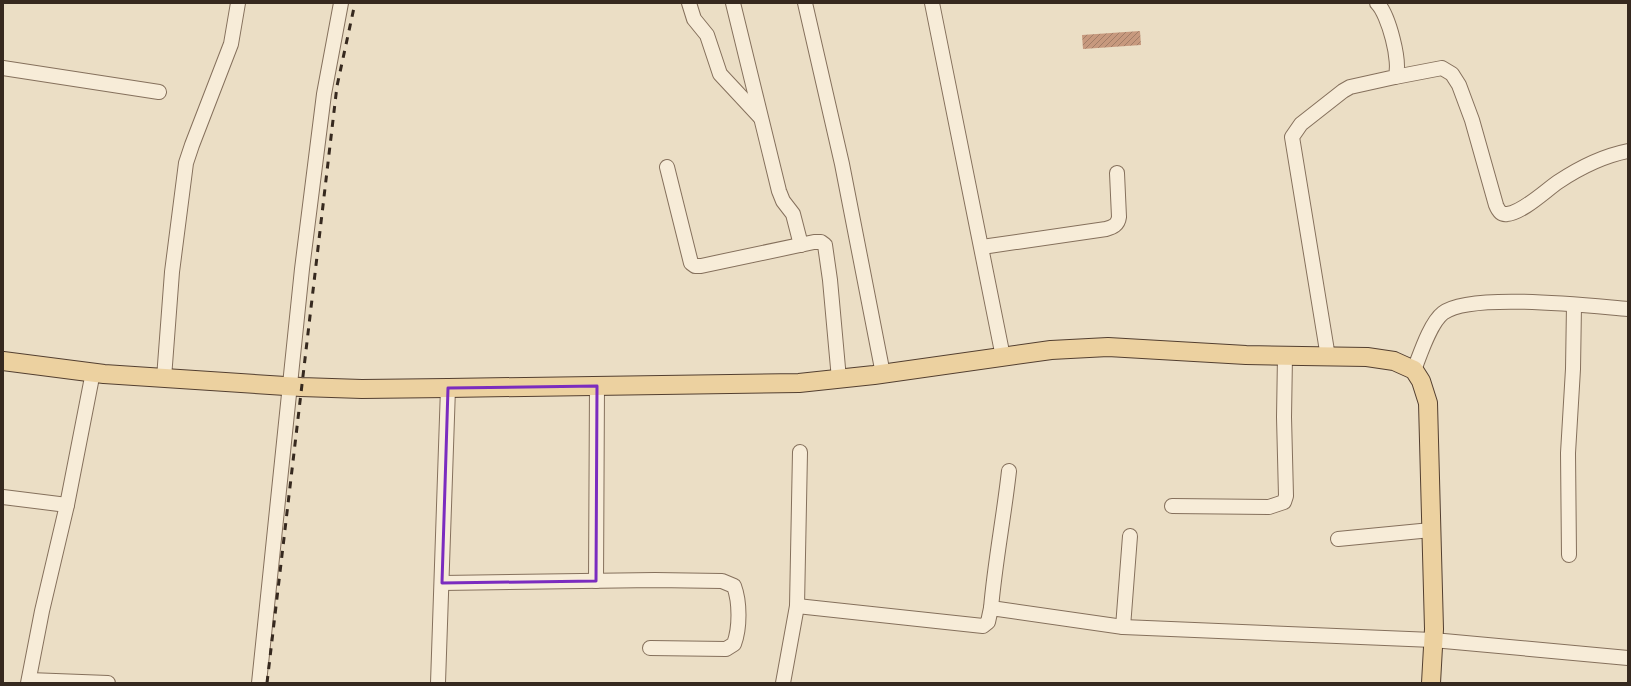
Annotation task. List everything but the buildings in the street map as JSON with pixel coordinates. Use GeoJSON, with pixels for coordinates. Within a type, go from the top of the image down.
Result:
{"type":"FeatureCollection","features":[{"type":"Feature","properties":{"kind":"main road"},"geometry":{"type":"LineString","coordinates":[[3,361],[93,372],[164,378],[362,389],[799,383],[883,374],[1051,350],[1108,346],[1285,356],[1367,357],[1394,361],[1414,370],[1421,381],[1428,403],[1433,640],[1431,683]]}},
{"type":"Feature","properties":{"kind":"street"},"geometry":{"type":"LineString","coordinates":[[164,378],[172,272],[186,163],[231,44],[238,3]]}},
{"type":"Feature","properties":{"kind":"street"},"geometry":{"type":"LineString","coordinates":[[259,683],[289,386],[324,94],[341,3]]}},
{"type":"Feature","properties":{"kind":"street"},"geometry":{"type":"LineString","coordinates":[[689,3],[694,19],[707,35],[720,74],[751,106],[763,121]]}},
{"type":"Feature","properties":{"kind":"street"},"geometry":{"type":"LineString","coordinates":[[733,3],[779,190],[783,201],[793,214],[801,245]]}},
{"type":"Feature","properties":{"kind":"street"},"geometry":{"type":"LineString","coordinates":[[805,3],[842,164],[883,374]]}},
{"type":"Feature","properties":{"kind":"street"},"geometry":{"type":"LineString","coordinates":[[932,3],[1003,357]]}},
{"type":"Feature","properties":{"kind":"street"},"geometry":{"type":"LineString","coordinates":[[1377,3],[1386,16],[1390,30],[1397,64],[1397,73],[1395,77]]}},
{"type":"Feature","properties":{"kind":"street"},"geometry":{"type":"LineString","coordinates":[[3,68],[158,92]]}},
{"type":"Feature","properties":{"kind":"street"},"geometry":{"type":"LineString","coordinates":[[1328,357],[1292,137],[1301,124],[1343,91],[1350,87],[1442,68],[1452,74],[1459,85],[1472,120],[1496,206],[1499,212],[1505,215],[1515,212],[1559,182],[1591,163],[1628,151]]}},
{"type":"Feature","properties":{"kind":"street"},"geometry":{"type":"LineString","coordinates":[[667,167],[691,263],[695,266],[801,245],[821,242],[825,245],[830,280],[839,378]]}},
{"type":"Feature","properties":{"kind":"street"},"geometry":{"type":"LineString","coordinates":[[982,247],[1106,229],[1114,226],[1119,222],[1120,217],[1117,173]]}},
{"type":"Feature","properties":{"kind":"street"},"geometry":{"type":"LineString","coordinates":[[1414,370],[1436,320],[1443,312],[1454,308],[1472,304],[1508,302],[1628,309]]}},
{"type":"Feature","properties":{"kind":"street"},"geometry":{"type":"LineString","coordinates":[[1569,555],[1568,453],[1573,369],[1574,305]]}},
{"type":"Feature","properties":{"kind":"street"},"geometry":{"type":"LineString","coordinates":[[1172,506],[1269,507],[1284,502],[1286,496],[1284,417],[1285,356]]}},
{"type":"Feature","properties":{"kind":"street"},"geometry":{"type":"LineString","coordinates":[[93,372],[67,505],[42,611],[29,681],[108,683]]}},
{"type":"Feature","properties":{"kind":"street"},"geometry":{"type":"LineString","coordinates":[[596,581],[597,386]]}},
{"type":"Feature","properties":{"kind":"street"},"geometry":{"type":"LineString","coordinates":[[438,683],[448,388]]}},
{"type":"Feature","properties":{"kind":"street"},"geometry":{"type":"LineString","coordinates":[[783,683],[797,606],[800,452]]}},
{"type":"Feature","properties":{"kind":"street"},"geometry":{"type":"LineString","coordinates":[[797,606],[983,626],[988,622],[991,608],[1009,471]]}},
{"type":"Feature","properties":{"kind":"street"},"geometry":{"type":"LineString","coordinates":[[3,497],[67,505]]}},
{"type":"Feature","properties":{"kind":"street"},"geometry":{"type":"LineString","coordinates":[[1338,539],[1431,530]]}},
{"type":"Feature","properties":{"kind":"street"},"geometry":{"type":"LineString","coordinates":[[1123,627],[1130,536]]}},
{"type":"Feature","properties":{"kind":"street"},"geometry":{"type":"LineString","coordinates":[[442,583],[722,581],[734,586],[737,595],[737,636],[734,644],[726,649],[650,648]]}},
{"type":"Feature","properties":{"kind":"street"},"geometry":{"type":"LineString","coordinates":[[991,608],[1123,627],[1433,640],[1628,658]]}},
{"type":"Feature","properties":{"kind":"highlighted area"},"geometry":{"type":"Polygon","coordinates":[[[597,386],[596,581],[442,583],[448,388],[597,386]]]}},
{"type":"Feature","properties":{"kind":"railway"},"geometry":{"type":"LineString","coordinates":[[267,683],[337,86],[355,3]]}}]}
